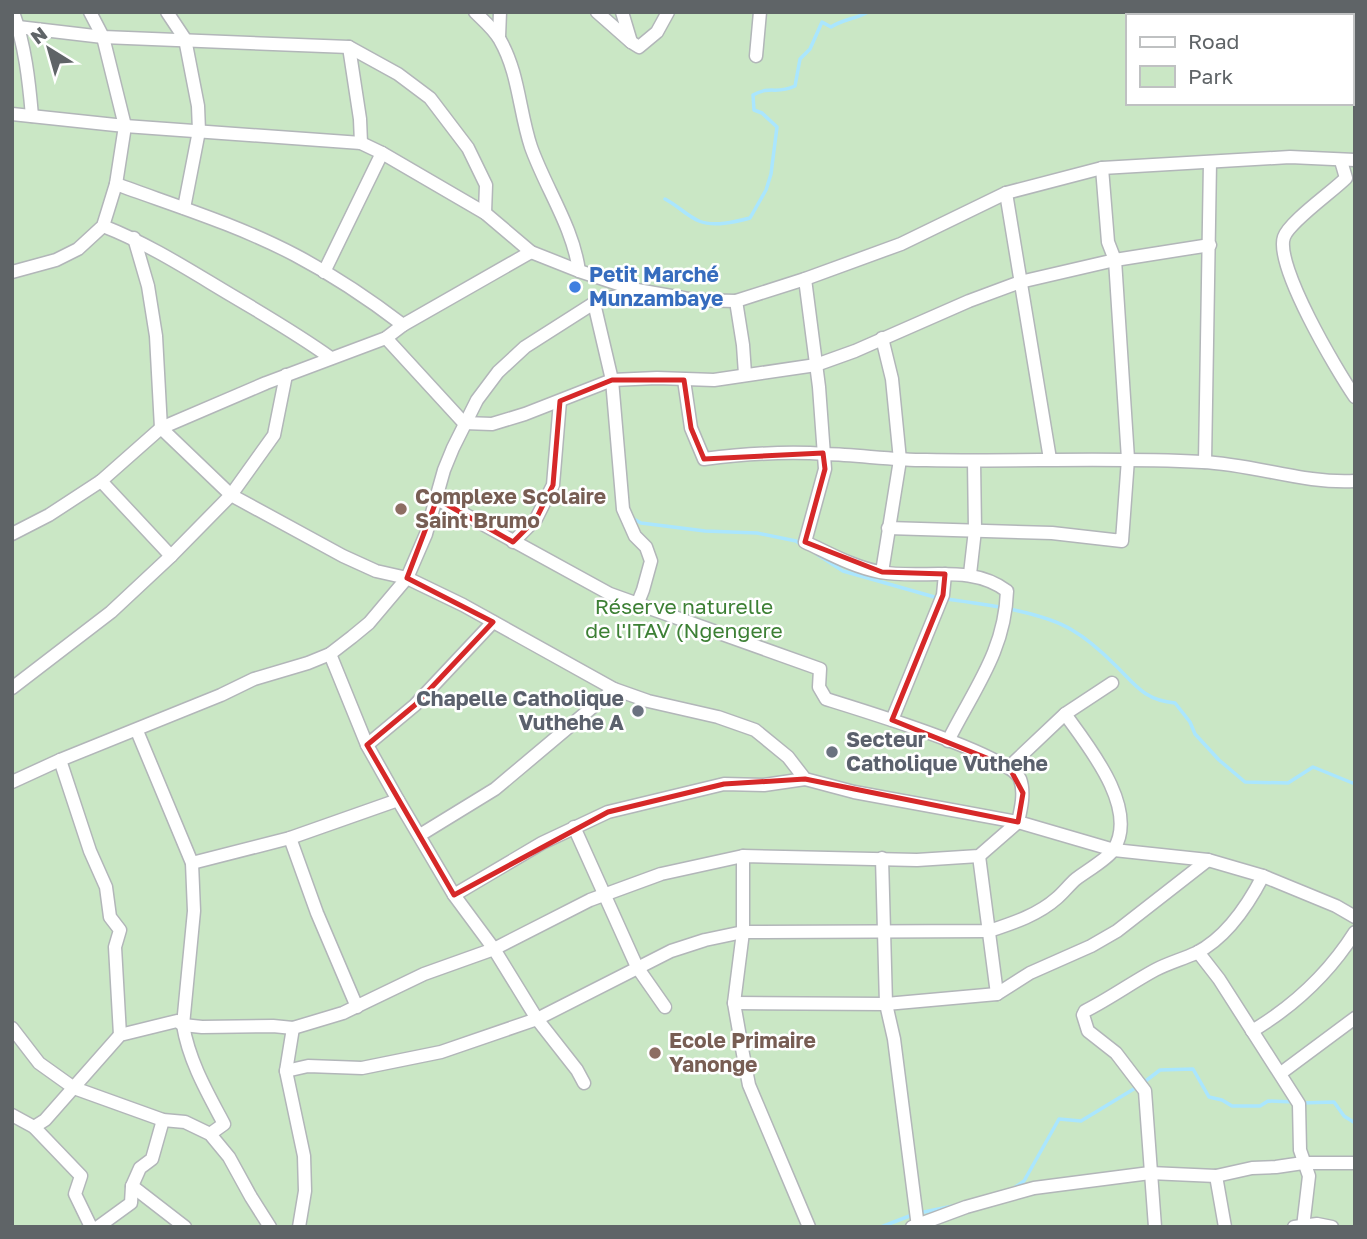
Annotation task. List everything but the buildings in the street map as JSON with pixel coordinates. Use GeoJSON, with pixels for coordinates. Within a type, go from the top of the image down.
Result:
{"type":"FeatureCollection","features":[{"type":"Feature","properties":{"kind":"street"},"geometry":{"type":"LineString","coordinates":[[13,12],[29,81],[32,116]]}},
{"type":"Feature","properties":{"kind":"street"},"geometry":{"type":"LineString","coordinates":[[12,272],[56,260],[78,249],[103,226],[116,184],[125,126],[103,37],[90,12]]}},
{"type":"Feature","properties":{"kind":"street"},"geometry":{"type":"LineString","coordinates":[[167,12],[185,39],[198,106],[199,131],[184,208]]}},
{"type":"Feature","properties":{"kind":"street"},"geometry":{"type":"LineString","coordinates":[[475,12],[499,37],[514,70],[532,148],[576,247],[579,271]]}},
{"type":"Feature","properties":{"kind":"street"},"geometry":{"type":"LineString","coordinates":[[499,37],[500,12]]}},
{"type":"Feature","properties":{"kind":"street"},"geometry":{"type":"LineString","coordinates":[[597,12],[639,47],[657,32],[668,12]]}},
{"type":"Feature","properties":{"kind":"street"},"geometry":{"type":"LineString","coordinates":[[622,12],[631,42]]}},
{"type":"Feature","properties":{"kind":"street"},"geometry":{"type":"LineString","coordinates":[[756,56],[760,12]]}},
{"type":"Feature","properties":{"kind":"street"},"geometry":{"type":"LineString","coordinates":[[18,27],[103,37],[349,47],[398,74],[430,98],[468,148],[486,185],[485,213]]}},
{"type":"Feature","properties":{"kind":"street"},"geometry":{"type":"LineString","coordinates":[[349,47],[361,143]]}},
{"type":"Feature","properties":{"kind":"street"},"geometry":{"type":"LineString","coordinates":[[12,114],[125,126],[361,143],[485,213],[531,252],[579,271],[637,289],[694,300],[736,301],[805,279],[901,244],[1006,193],[1101,169],[1290,157],[1348,160],[1346,178],[1284,235],[1282,252],[1295,288],[1355,397]]}},
{"type":"Feature","properties":{"kind":"street"},"geometry":{"type":"LineString","coordinates":[[324,272],[382,153]]}},
{"type":"Feature","properties":{"kind":"street"},"geometry":{"type":"LineString","coordinates":[[1205,462],[1210,162]]}},
{"type":"Feature","properties":{"kind":"street"},"geometry":{"type":"LineString","coordinates":[[888,528],[1052,533],[1122,541],[1128,459],[1115,260],[1108,242],[1101,169]]}},
{"type":"Feature","properties":{"kind":"street"},"geometry":{"type":"LineString","coordinates":[[116,184],[184,208],[294,255],[366,297],[403,325]]}},
{"type":"Feature","properties":{"kind":"street"},"geometry":{"type":"LineString","coordinates":[[1006,193],[1051,459]]}},
{"type":"Feature","properties":{"kind":"street"},"geometry":{"type":"LineString","coordinates":[[103,226],[134,238],[279,323],[331,358]]}},
{"type":"Feature","properties":{"kind":"street"},"geometry":{"type":"LineString","coordinates":[[134,238],[148,286],[156,336],[161,428],[231,495],[359,564],[407,578],[614,689],[648,701],[718,717],[755,730],[788,757],[805,779]]}},
{"type":"Feature","properties":{"kind":"street"},"geometry":{"type":"LineString","coordinates":[[386,338],[464,423],[492,424],[526,414],[612,380],[714,380],[816,365],[855,351],[968,300],[1020,282],[1115,260],[1210,245]]}},
{"type":"Feature","properties":{"kind":"street"},"geometry":{"type":"LineString","coordinates":[[12,534],[49,515],[101,481],[161,428],[286,375],[386,338],[403,325],[531,252]]}},
{"type":"Feature","properties":{"kind":"street"},"geometry":{"type":"LineString","coordinates":[[805,279],[825,470],[805,542],[858,566],[882,572],[971,574],[1007,591],[1005,622],[995,654],[948,741]]}},
{"type":"Feature","properties":{"kind":"street"},"geometry":{"type":"LineString","coordinates":[[12,782],[254,679],[330,654],[369,623],[407,578],[426,534],[444,470],[464,423],[477,400],[510,360],[525,346],[594,303],[637,289]]}},
{"type":"Feature","properties":{"kind":"street"},"geometry":{"type":"LineString","coordinates":[[736,301],[745,374]]}},
{"type":"Feature","properties":{"kind":"street"},"geometry":{"type":"LineString","coordinates":[[594,303],[612,380],[623,507],[635,536],[646,547],[651,561],[637,605]]}},
{"type":"Feature","properties":{"kind":"street"},"geometry":{"type":"LineString","coordinates":[[882,338],[892,379],[900,460],[882,572]]}},
{"type":"Feature","properties":{"kind":"street"},"geometry":{"type":"LineString","coordinates":[[12,688],[102,619],[171,556],[231,495],[274,435],[286,375]]}},
{"type":"Feature","properties":{"kind":"street"},"geometry":{"type":"LineString","coordinates":[[684,380],[691,428],[704,460],[760,453],[823,453],[900,460],[1128,459],[1205,462],[1314,481],[1355,481]]}},
{"type":"Feature","properties":{"kind":"street"},"geometry":{"type":"LineString","coordinates":[[513,542],[536,519],[553,485],[560,401]]}},
{"type":"Feature","properties":{"kind":"street"},"geometry":{"type":"LineString","coordinates":[[971,574],[975,530],[974,461]]}},
{"type":"Feature","properties":{"kind":"street"},"geometry":{"type":"LineString","coordinates":[[101,481],[171,556]]}},
{"type":"Feature","properties":{"kind":"street"},"geometry":{"type":"LineString","coordinates":[[34,1127],[45,1120],[120,1035],[177,1021],[183,1025],[293,1028],[357,1007],[424,974],[494,949],[603,894],[661,874],[743,856],[917,860],[979,856],[1018,822],[1023,793],[1020,778],[1009,767],[892,720],[826,699],[819,687],[820,669],[637,605],[583,581],[437,499]]}},
{"type":"Feature","properties":{"kind":"street"},"geometry":{"type":"LineString","coordinates":[[892,720],[943,595],[945,574]]}},
{"type":"Feature","properties":{"kind":"street"},"geometry":{"type":"LineString","coordinates":[[368,745],[415,705],[493,622]]}},
{"type":"Feature","properties":{"kind":"street"},"geometry":{"type":"LineString","coordinates":[[330,654],[368,745],[454,895],[494,949],[537,1019],[584,1083]]}},
{"type":"Feature","properties":{"kind":"street"},"geometry":{"type":"LineString","coordinates":[[1009,767],[1065,714],[1112,683]]}},
{"type":"Feature","properties":{"kind":"street"},"geometry":{"type":"LineString","coordinates":[[420,835],[495,789],[614,689]]}},
{"type":"Feature","properties":{"kind":"street"},"geometry":{"type":"LineString","coordinates":[[285,1071],[308,1066],[362,1068],[441,1052],[537,1019],[637,967],[682,947],[743,932],[989,931],[1041,910],[1114,850],[1121,825],[1120,806],[1094,755],[1065,714]]}},
{"type":"Feature","properties":{"kind":"street"},"geometry":{"type":"LineString","coordinates":[[137,731],[192,863],[194,911],[183,1025],[186,1042],[200,1079],[224,1124],[210,1134]]}},
{"type":"Feature","properties":{"kind":"street"},"geometry":{"type":"LineString","coordinates":[[60,760],[90,851],[106,887],[110,917],[120,930],[115,947],[120,1035]]}},
{"type":"Feature","properties":{"kind":"street"},"geometry":{"type":"LineString","coordinates":[[454,895],[574,827],[608,813],[724,784],[764,785],[805,779],[854,792],[1018,822],[1114,850],[1208,860],[1263,876],[1336,906],[1355,917]]}},
{"type":"Feature","properties":{"kind":"street"},"geometry":{"type":"LineString","coordinates":[[192,863],[290,838],[398,800]]}},
{"type":"Feature","properties":{"kind":"street"},"geometry":{"type":"LineString","coordinates":[[574,827],[637,967],[665,1007]]}},
{"type":"Feature","properties":{"kind":"street"},"geometry":{"type":"LineString","coordinates":[[290,838],[317,913],[357,1007]]}},
{"type":"Feature","properties":{"kind":"street"},"geometry":{"type":"LineString","coordinates":[[743,856],[743,932],[734,1003],[749,1085],[809,1227]]}},
{"type":"Feature","properties":{"kind":"street"},"geometry":{"type":"LineString","coordinates":[[979,856],[996,994]]}},
{"type":"Feature","properties":{"kind":"street"},"geometry":{"type":"LineString","coordinates":[[882,858],[886,1003],[894,1039],[916,1221],[1034,1188],[1150,1173],[1216,1176],[1252,1168],[1303,1163],[1355,1163]]}},
{"type":"Feature","properties":{"kind":"street"},"geometry":{"type":"LineString","coordinates":[[734,1003],[886,1003],[996,994],[1030,973],[1091,946],[1117,931],[1208,860]]}},
{"type":"Feature","properties":{"kind":"street"},"geometry":{"type":"LineString","coordinates":[[1156,1227],[1146,1091],[1116,1053],[1088,1031],[1083,1015],[1085,1011],[1157,968],[1198,952],[1214,940],[1238,916],[1253,896],[1263,876]]}},
{"type":"Feature","properties":{"kind":"street"},"geometry":{"type":"LineString","coordinates":[[1252,1031],[1281,1013],[1329,968],[1355,932]]}},
{"type":"Feature","properties":{"kind":"street"},"geometry":{"type":"LineString","coordinates":[[1198,952],[1219,979],[1299,1104],[1300,1150],[1309,1176],[1300,1226],[1317,1224],[1332,1227]]}},
{"type":"Feature","properties":{"kind":"street"},"geometry":{"type":"LineString","coordinates":[[1281,1073],[1355,1018]]}},
{"type":"Feature","properties":{"kind":"street"},"geometry":{"type":"LineString","coordinates":[[12,1028],[39,1063],[74,1088],[163,1120],[184,1122],[210,1134],[229,1157],[270,1227]]}},
{"type":"Feature","properties":{"kind":"street"},"geometry":{"type":"LineString","coordinates":[[293,1028],[285,1071],[304,1156],[305,1191],[299,1227]]}},
{"type":"Feature","properties":{"kind":"street"},"geometry":{"type":"LineString","coordinates":[[12,1115],[34,1127],[81,1176],[75,1194],[91,1227]]}},
{"type":"Feature","properties":{"kind":"street"},"geometry":{"type":"LineString","coordinates":[[98,1227],[131,1203],[132,1186],[140,1168],[152,1159],[163,1120]]}},
{"type":"Feature","properties":{"kind":"street"},"geometry":{"type":"LineString","coordinates":[[1216,1176],[1225,1227]]}},
{"type":"Feature","properties":{"kind":"street"},"geometry":{"type":"LineString","coordinates":[[132,1186],[185,1227]]}},
{"type":"Feature","properties":{"kind":"highlighted area"},"geometry":{"type":"Polygon","coordinates":[[[612,380],[684,380],[691,428],[704,459],[823,453],[825,469],[805,542],[882,572],[945,574],[943,595],[892,720],[1009,767],[1023,793],[1018,822],[805,779],[724,784],[608,812],[454,895],[367,745],[415,705],[493,622],[407,578],[437,499],[513,542],[536,519],[553,485],[560,401],[612,380]]]}},
{"type":"Feature","properties":{"kind":"green space","name":"Réserve naturelle de l'ITAV (Ngengere"},"geometry":{"type":"Polygon","coordinates":[[[12,12],[1355,12],[1355,1227],[12,1227],[12,12]]]}},
{"type":"Feature","properties":{"kind":"waterway"},"geometry":{"type":"LineString","coordinates":[[665,199],[705,223],[750,218],[766,190],[771,174],[777,127],[762,113],[754,110],[753,95],[795,86],[800,59],[810,49],[822,22],[831,27],[868,12]]}},
{"type":"Feature","properties":{"kind":"waterway"},"geometry":{"type":"LineString","coordinates":[[632,518],[641,523],[705,531],[757,533],[796,541],[802,545]]}},
{"type":"Feature","properties":{"kind":"waterway"},"geometry":{"type":"LineString","coordinates":[[815,553],[843,571],[938,598]]}},
{"type":"Feature","properties":{"kind":"waterway"},"geometry":{"type":"LineString","coordinates":[[946,599],[1028,613],[1072,630],[1099,650],[1147,695],[1175,703],[1190,722],[1195,734],[1219,760],[1245,782],[1288,783],[1313,767],[1355,784]]}},
{"type":"Feature","properties":{"kind":"waterway"},"geometry":{"type":"LineString","coordinates":[[1143,1083],[1160,1070],[1193,1069],[1209,1097],[1232,1106],[1260,1106],[1268,1101],[1294,1102]]}},
{"type":"Feature","properties":{"kind":"waterway"},"geometry":{"type":"LineString","coordinates":[[1014,1188],[1024,1181],[1059,1119],[1081,1121],[1137,1087]]}},
{"type":"Feature","properties":{"kind":"waterway"},"geometry":{"type":"LineString","coordinates":[[1301,1103],[1334,1102],[1344,1116],[1355,1123]]}},
{"type":"Feature","properties":{"kind":"waterway"},"geometry":{"type":"LineString","coordinates":[[919,1213],[953,1206]]}},
{"type":"Feature","properties":{"kind":"waterway"},"geometry":{"type":"LineString","coordinates":[[881,1227],[912,1215]]}},
{"type":"Feature","properties":{"kind":"place","name":"Petit Marché Munzambaye"},"geometry":{"type":"Point","coordinates":[575,287]}},
{"type":"Feature","properties":{"kind":"place","name":"Complexe Scolaire Saint Brumo"},"geometry":{"type":"Point","coordinates":[401,509]}},
{"type":"Feature","properties":{"kind":"place","name":"Chapelle Catholique Vuthehe A"},"geometry":{"type":"Point","coordinates":[638,711]}},
{"type":"Feature","properties":{"kind":"place","name":"Secteur Catholique Vuthehe"},"geometry":{"type":"Point","coordinates":[832,752]}},
{"type":"Feature","properties":{"kind":"place","name":"Ecole Primaire Yanonge"},"geometry":{"type":"Point","coordinates":[655,1053]}}]}
